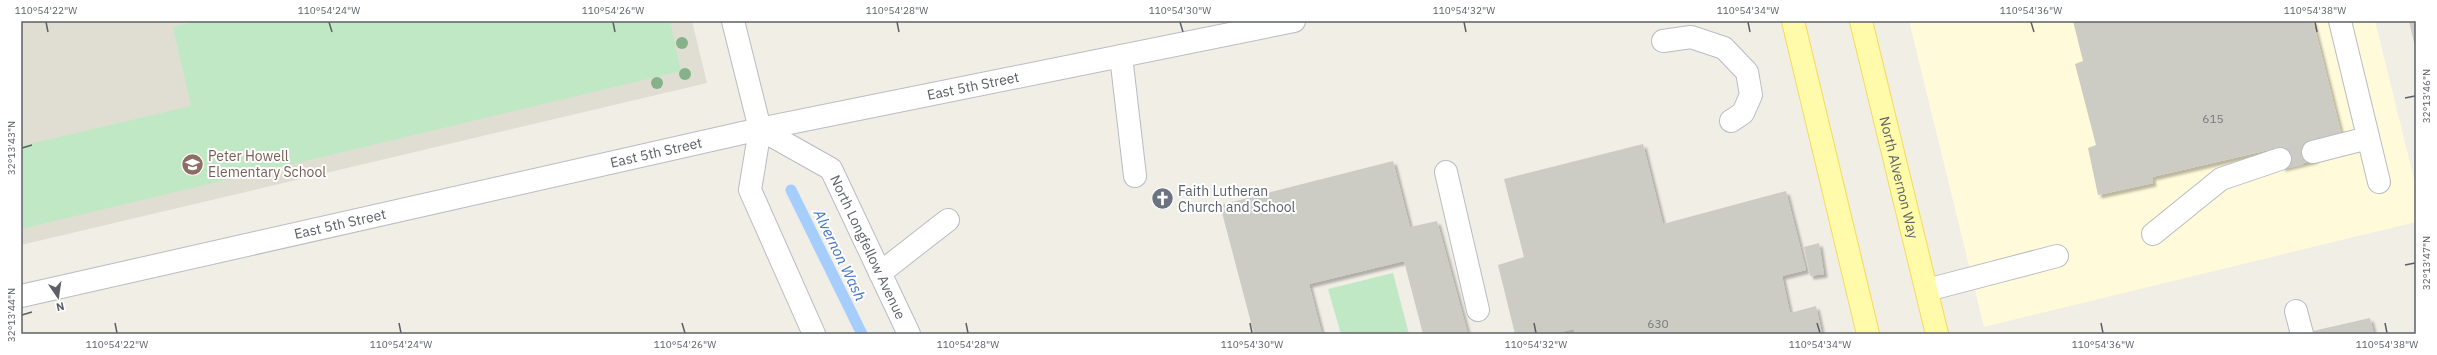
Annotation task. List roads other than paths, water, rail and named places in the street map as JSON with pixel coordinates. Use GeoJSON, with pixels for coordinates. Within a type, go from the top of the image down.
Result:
{"type":"FeatureCollection","features":[{"type":"Feature","properties":{"kind":"main road"},"geometry":{"type":"LineString","coordinates":[[1793,21],[1868,334]]}},
{"type":"Feature","properties":{"kind":"main road","name":"North Alvernon Way"},"geometry":{"type":"LineString","coordinates":[[1861,21],[1937,334]]}},
{"type":"Feature","properties":{"kind":"street"},"geometry":{"type":"LineString","coordinates":[[733,21],[760,129],[750,190],[814,334]]}},
{"type":"Feature","properties":{"kind":"street","name":"East 5th Street"},"geometry":{"type":"LineString","coordinates":[[21,296],[760,129],[1294,21]]}},
{"type":"Feature","properties":{"kind":"street"},"geometry":{"type":"LineString","coordinates":[[2340,21],[2379,182]]}},
{"type":"Feature","properties":{"kind":"street"},"geometry":{"type":"LineString","coordinates":[[1663,41],[1691,37],[1724,48],[1747,72],[1751,95],[1743,113],[1732,121]]}},
{"type":"Feature","properties":{"kind":"street"},"geometry":{"type":"LineString","coordinates":[[1121,56],[1135,176]]}},
{"type":"Feature","properties":{"kind":"street","name":"North Longfellow Avenue"},"geometry":{"type":"LineString","coordinates":[[760,129],[831,169],[909,334]]}},
{"type":"Feature","properties":{"kind":"street"},"geometry":{"type":"LineString","coordinates":[[2313,152],[2368,138]]}},
{"type":"Feature","properties":{"kind":"street"},"geometry":{"type":"LineString","coordinates":[[2153,234],[2221,179],[2280,159]]}},
{"type":"Feature","properties":{"kind":"street"},"geometry":{"type":"LineString","coordinates":[[1446,172],[1478,310]]}},
{"type":"Feature","properties":{"kind":"street"},"geometry":{"type":"LineString","coordinates":[[880,273],[948,220]]}},
{"type":"Feature","properties":{"kind":"street"},"geometry":{"type":"LineString","coordinates":[[1927,290],[2057,256]]}},
{"type":"Feature","properties":{"kind":"street"},"geometry":{"type":"LineString","coordinates":[[2296,311],[2302,334]]}},
{"type":"Feature","properties":{"kind":"waterway","name":"Alvernon Wash"},"geometry":{"type":"LineString","coordinates":[[791,190],[862,334]]}},
{"type":"Feature","properties":{"kind":"tunnel"},"geometry":{"type":"LineString","coordinates":[[2280,159],[2313,152]]}},
{"type":"Feature","properties":{"kind":"place","name":"Peter Howell Elementary School"},"geometry":{"type":"Point","coordinates":[192,164]}},
{"type":"Feature","properties":{"kind":"place","name":"Faith Lutheran Church and School"},"geometry":{"type":"Point","coordinates":[1163,199]}}]}
